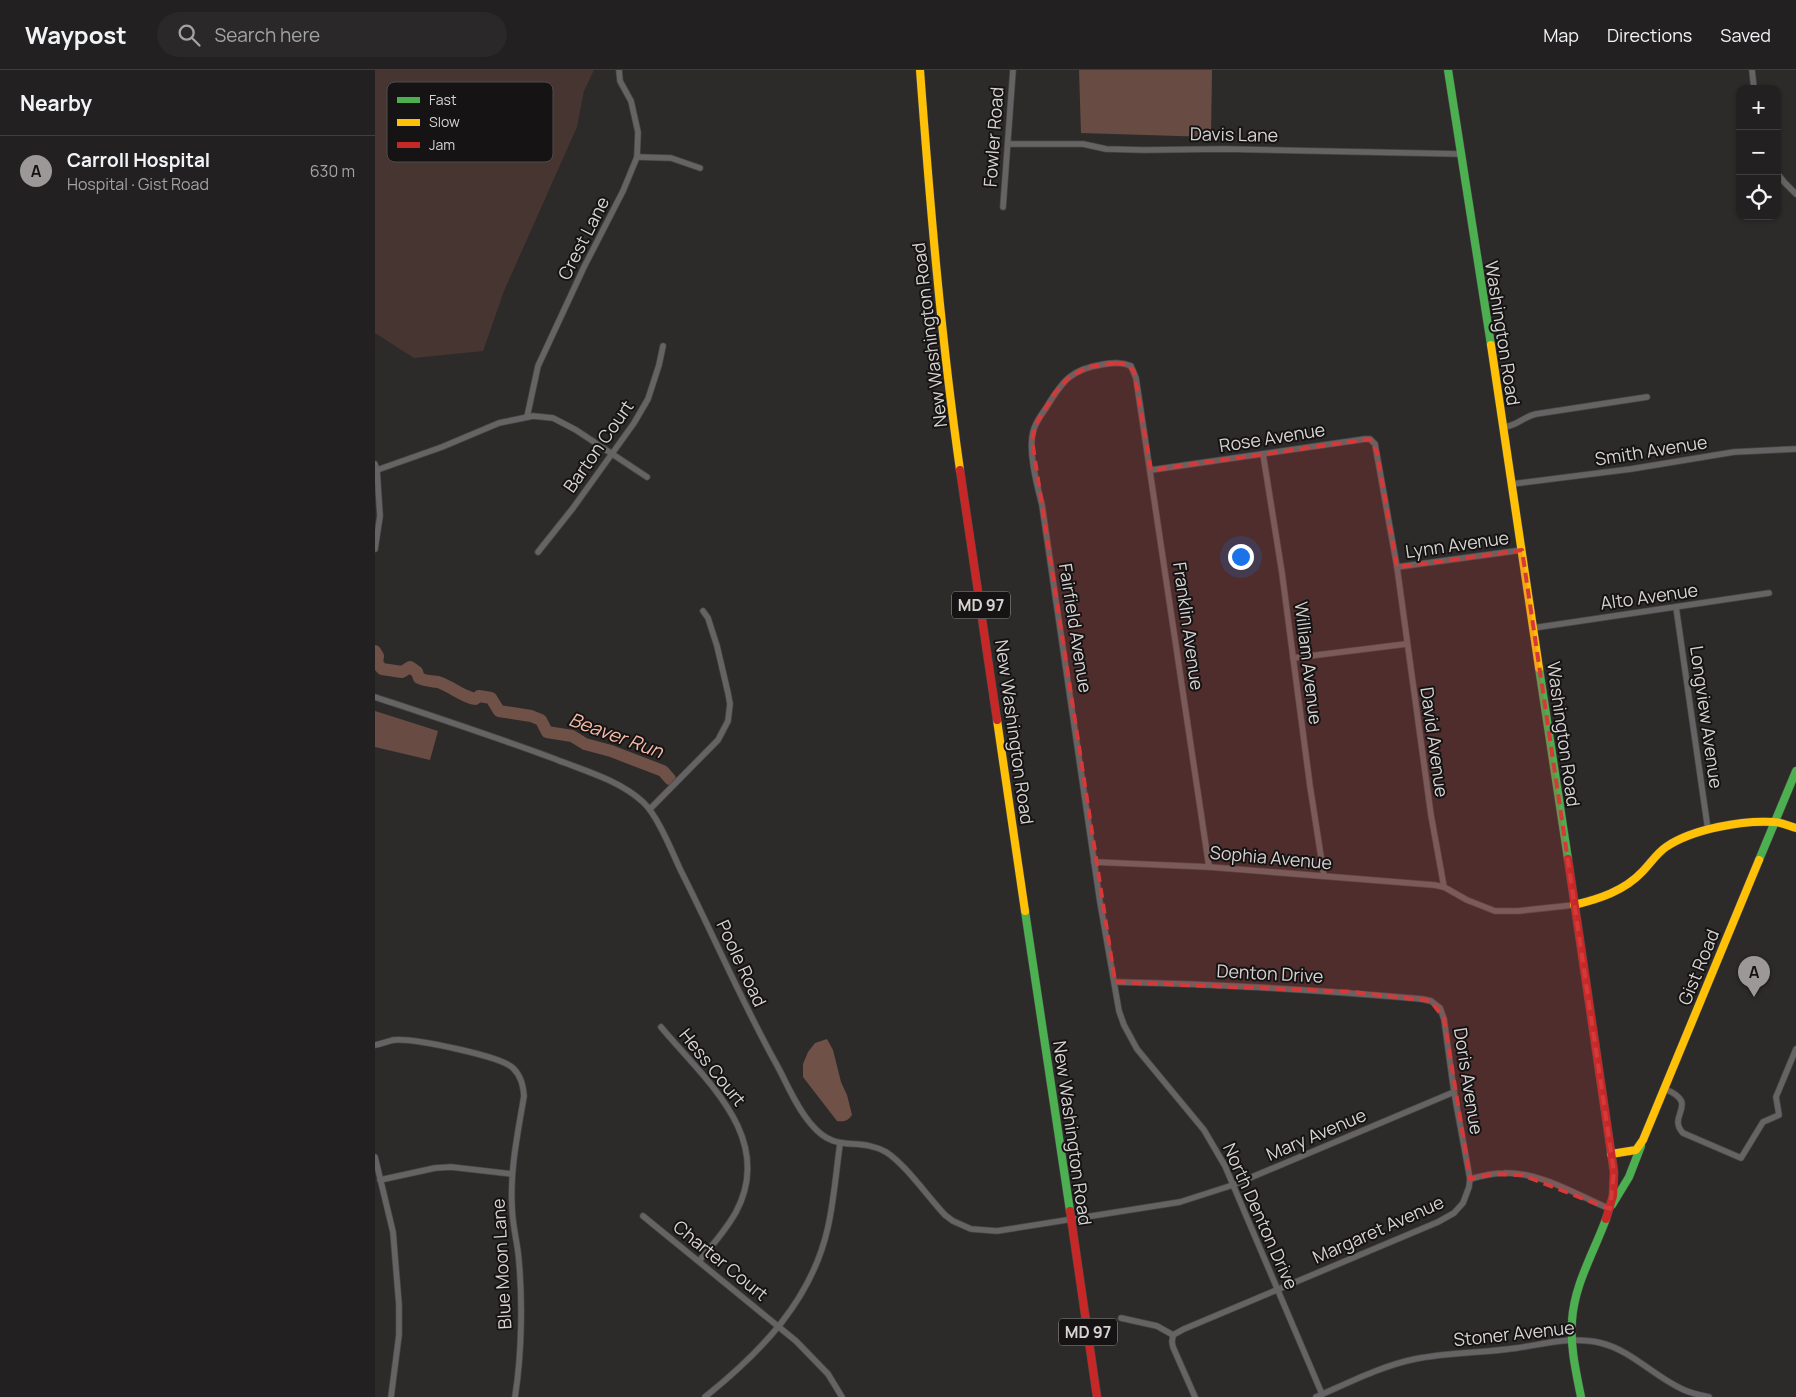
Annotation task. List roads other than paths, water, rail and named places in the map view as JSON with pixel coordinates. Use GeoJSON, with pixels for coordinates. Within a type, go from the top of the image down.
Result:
{"type":"FeatureCollection","features":[{"type":"Feature","properties":{"kind":"main road","name":"New Washington Road"},"geometry":{"type":"LineString","coordinates":[[920,70],[931,224],[951,406],[1097,1397]]}},
{"type":"Feature","properties":{"kind":"main road","name":"Washington Road"},"geometry":{"type":"LineString","coordinates":[[1447,70],[1512,484],[1615,1184],[1610,1209],[1575,1301],[1572,1320],[1573,1340],[1581,1397]]}},
{"type":"Feature","properties":{"kind":"main road","name":"Gist Road"},"geometry":{"type":"LineString","coordinates":[[1610,1209],[1632,1170],[1796,771]]}},
{"type":"Feature","properties":{"kind":"main road"},"geometry":{"type":"LineString","coordinates":[[1574,905],[1597,900],[1617,891],[1635,879],[1668,846],[1682,838],[1708,830],[1775,822],[1796,828]]}},
{"type":"Feature","properties":{"kind":"main road"},"geometry":{"type":"LineString","coordinates":[[1611,1154],[1636,1150],[1643,1140]]}},
{"type":"Feature","properties":{"kind":"street","name":"Crest Lane"},"geometry":{"type":"LineString","coordinates":[[527,418],[538,366],[584,267],[623,191],[637,157],[638,132],[631,100],[620,81],[619,70]]}},
{"type":"Feature","properties":{"kind":"street","name":"Fowler Road"},"geometry":{"type":"LineString","coordinates":[[1003,207],[1013,70]]}},
{"type":"Feature","properties":{"kind":"street"},"geometry":{"type":"LineString","coordinates":[[1752,70],[1754,85]]}},
{"type":"Feature","properties":{"kind":"street","name":"Davis Lane"},"geometry":{"type":"LineString","coordinates":[[1008,144],[1083,144],[1106,149],[1144,150],[1223,148],[1461,154]]}},
{"type":"Feature","properties":{"kind":"street"},"geometry":{"type":"LineString","coordinates":[[637,157],[671,158],[700,168]]}},
{"type":"Feature","properties":{"kind":"street"},"geometry":{"type":"LineString","coordinates":[[1778,175],[1796,194]]}},
{"type":"Feature","properties":{"kind":"street","name":"Barton Court"},"geometry":{"type":"LineString","coordinates":[[538,552],[573,508],[634,423],[648,399],[663,346]]}},
{"type":"Feature","properties":{"kind":"street","name":"Fairfield Avenue"},"geometry":{"type":"LineString","coordinates":[[1115,982],[1094,862],[1032,440],[1036,424],[1054,394],[1067,379],[1080,370],[1087,367],[1115,363],[1126,364],[1131,366],[1134,371],[1139,389]]}},
{"type":"Feature","properties":{"kind":"street","name":"Franklin Avenue"},"geometry":{"type":"LineString","coordinates":[[1139,389],[1209,867]]}},
{"type":"Feature","properties":{"kind":"street"},"geometry":{"type":"LineString","coordinates":[[1503,427],[1515,426],[1530,415],[1647,397]]}},
{"type":"Feature","properties":{"kind":"street"},"geometry":{"type":"LineString","coordinates":[[377,470],[442,447],[499,423],[533,416],[553,418],[576,430],[647,477]]}},
{"type":"Feature","properties":{"kind":"street","name":"Rose Avenue"},"geometry":{"type":"LineString","coordinates":[[1151,470],[1329,443],[1370,439],[1375,444],[1380,466]]}},
{"type":"Feature","properties":{"kind":"street","name":"Smith Avenue"},"geometry":{"type":"LineString","coordinates":[[1512,484],[1602,473],[1734,452],[1796,449]]}},
{"type":"Feature","properties":{"kind":"street","name":"William Avenue"},"geometry":{"type":"LineString","coordinates":[[1263,454],[1282,573],[1324,876]]}},
{"type":"Feature","properties":{"kind":"street"},"geometry":{"type":"LineString","coordinates":[[375,464],[380,516],[375,549]]}},
{"type":"Feature","properties":{"kind":"street","name":"David Avenue"},"geometry":{"type":"LineString","coordinates":[[1380,466],[1397,567],[1406,644],[1431,815],[1444,887]]}},
{"type":"Feature","properties":{"kind":"street","name":"Lynn Avenue"},"geometry":{"type":"LineString","coordinates":[[1397,567],[1521,550]]}},
{"type":"Feature","properties":{"kind":"street","name":"Alto Avenue"},"geometry":{"type":"LineString","coordinates":[[1533,628],[1769,593]]}},
{"type":"Feature","properties":{"kind":"street","name":"Longview Avenue"},"geometry":{"type":"LineString","coordinates":[[1676,607],[1708,830]]}},
{"type":"Feature","properties":{"kind":"street"},"geometry":{"type":"LineString","coordinates":[[650,809],[718,740],[728,721],[730,704],[726,683],[708,618],[703,611]]}},
{"type":"Feature","properties":{"kind":"street"},"geometry":{"type":"LineString","coordinates":[[1293,658],[1406,644]]}},
{"type":"Feature","properties":{"kind":"street","name":"Poole Road"},"geometry":{"type":"LineString","coordinates":[[375,698],[515,744],[601,777],[631,792],[650,809],[745,1006],[794,1098],[811,1124],[824,1137],[840,1144],[871,1146],[889,1154],[903,1167],[945,1215],[953,1222],[971,1229],[997,1231],[1071,1220]]}},
{"type":"Feature","properties":{"kind":"street","name":"Sophia Avenue"},"geometry":{"type":"LineString","coordinates":[[1094,862],[1209,867],[1412,882],[1444,887]]}},
{"type":"Feature","properties":{"kind":"street"},"geometry":{"type":"LineString","coordinates":[[1444,887],[1476,904],[1495,911],[1518,911],[1574,905]]}},
{"type":"Feature","properties":{"kind":"street","name":"Denton Drive"},"geometry":{"type":"LineString","coordinates":[[1115,982],[1353,992],[1423,999]]}},
{"type":"Feature","properties":{"kind":"street","name":"North Denton Drive"},"geometry":{"type":"LineString","coordinates":[[1115,982],[1119,1011],[1130,1039],[1204,1130],[1225,1166],[1322,1394]]}},
{"type":"Feature","properties":{"kind":"street","name":"Doris Avenue"},"geometry":{"type":"LineString","coordinates":[[1423,999],[1434,1003],[1440,1008],[1444,1019],[1454,1092],[1470,1179]]}},
{"type":"Feature","properties":{"kind":"street","name":"Hess Court"},"geometry":{"type":"LineString","coordinates":[[661,1027],[727,1106],[741,1130],[747,1155],[746,1180],[739,1205],[731,1221],[699,1262]]}},
{"type":"Feature","properties":{"kind":"street","name":"Blue Moon Lane"},"geometry":{"type":"LineString","coordinates":[[375,1045],[394,1040],[411,1041],[483,1056],[513,1067],[523,1085],[524,1096],[511,1174],[512,1208],[521,1288],[518,1371],[515,1397]]}},
{"type":"Feature","properties":{"kind":"street"},"geometry":{"type":"LineString","coordinates":[[1665,1088],[1675,1093],[1682,1102],[1677,1126],[1683,1133],[1741,1158],[1763,1122],[1779,1115],[1776,1097],[1796,1049]]}},
{"type":"Feature","properties":{"kind":"street","name":"Mary Avenue"},"geometry":{"type":"LineString","coordinates":[[1071,1220],[1180,1202],[1233,1185],[1454,1092]]}},
{"type":"Feature","properties":{"kind":"street"},"geometry":{"type":"LineString","coordinates":[[705,1397],[742,1366],[779,1326],[799,1300],[809,1282],[822,1250],[830,1218],[840,1144]]}},
{"type":"Feature","properties":{"kind":"street"},"geometry":{"type":"LineString","coordinates":[[375,1156],[393,1232],[399,1305],[399,1335],[391,1397]]}},
{"type":"Feature","properties":{"kind":"street"},"geometry":{"type":"LineString","coordinates":[[380,1180],[435,1168],[451,1167],[511,1174]]}},
{"type":"Feature","properties":{"kind":"street"},"geometry":{"type":"LineString","coordinates":[[1470,1179],[1504,1173],[1523,1175],[1552,1184],[1610,1209]]}},
{"type":"Feature","properties":{"kind":"street","name":"Margaret Avenue"},"geometry":{"type":"LineString","coordinates":[[1173,1335],[1183,1329],[1443,1219],[1454,1213],[1463,1202],[1470,1179]]}},
{"type":"Feature","properties":{"kind":"street","name":"Charter Court"},"geometry":{"type":"LineString","coordinates":[[643,1216],[779,1326],[818,1363],[842,1397]]}},
{"type":"Feature","properties":{"kind":"street"},"geometry":{"type":"LineString","coordinates":[[1121,1318],[1157,1326],[1173,1335],[1172,1342],[1195,1397]]}},
{"type":"Feature","properties":{"kind":"street","name":"Stoner Avenue"},"geometry":{"type":"LineString","coordinates":[[1316,1397],[1364,1376],[1413,1359],[1502,1350],[1573,1340],[1606,1344],[1627,1354],[1679,1388],[1709,1397]]}},
{"type":"Feature","properties":{"kind":"waterway","name":"Beaver Run"},"geometry":{"type":"LineString","coordinates":[[375,651],[378,656],[377,663],[382,669],[402,672],[410,667],[417,672],[421,679],[438,682],[475,699],[479,696],[491,698],[499,711],[531,716],[541,720],[547,732],[572,736],[585,744],[611,751],[663,771],[670,779]]}},
{"type":"Feature","properties":{"kind":"place","name":"Carroll Hospital"},"geometry":{"type":"Point","coordinates":[1754,997]}}]}
